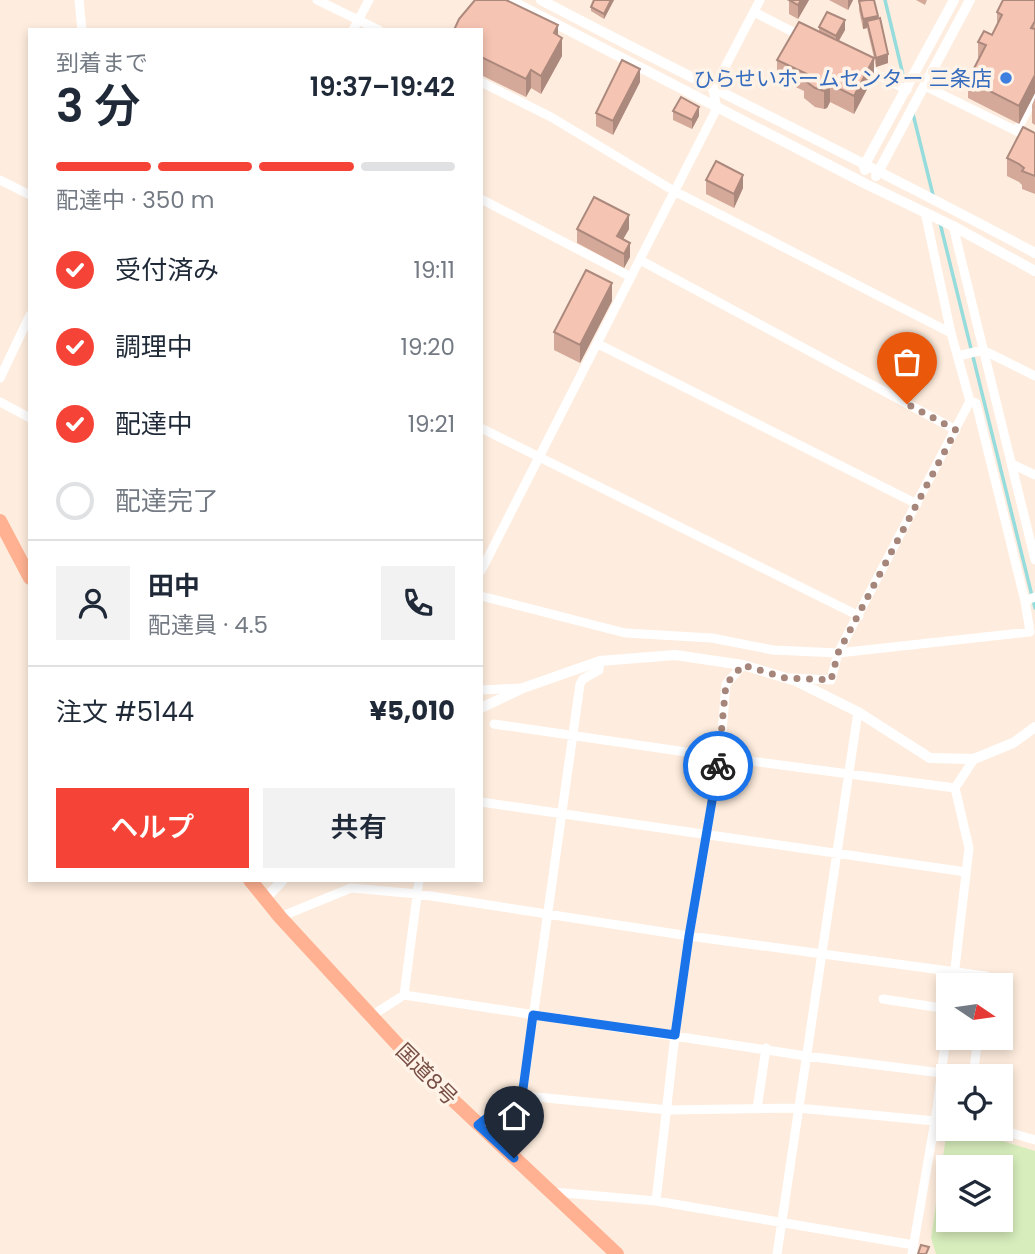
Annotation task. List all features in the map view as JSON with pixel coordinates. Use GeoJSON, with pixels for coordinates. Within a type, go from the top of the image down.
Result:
{"type":"FeatureCollection","features":[{"type":"Feature","properties":{"kind":"highway"},"geometry":{"type":"LineString","coordinates":[[0,520],[28,574]]}},
{"type":"Feature","properties":{"kind":"highway","name":"国道8号"},"geometry":{"type":"LineString","coordinates":[[252,882],[280,917],[422,1071],[617,1254]]}},
{"type":"Feature","properties":{"kind":"street"},"geometry":{"type":"LineString","coordinates":[[79,0],[82,28]]}},
{"type":"Feature","properties":{"kind":"street"},"geometry":{"type":"LineString","coordinates":[[317,0],[375,28]]}},
{"type":"Feature","properties":{"kind":"street"},"geometry":{"type":"LineString","coordinates":[[354,28],[369,0]]}},
{"type":"Feature","properties":{"kind":"street"},"geometry":{"type":"LineString","coordinates":[[510,0],[717,108],[953,226],[1035,271]]}},
{"type":"Feature","properties":{"kind":"street"},"geometry":{"type":"LineString","coordinates":[[541,0],[713,90],[802,131],[864,166],[954,209],[1035,253]]}},
{"type":"Feature","properties":{"kind":"street"},"geometry":{"type":"LineString","coordinates":[[483,567],[717,108],[713,90],[760,0]]}},
{"type":"Feature","properties":{"kind":"street"},"geometry":{"type":"LineString","coordinates":[[866,184],[864,166],[954,0]]}},
{"type":"Feature","properties":{"kind":"street"},"geometry":{"type":"LineString","coordinates":[[866,184],[879,173],[971,0]]}},
{"type":"Feature","properties":{"kind":"street"},"geometry":{"type":"LineString","coordinates":[[754,12],[815,43]]}},
{"type":"Feature","properties":{"kind":"street"},"geometry":{"type":"LineString","coordinates":[[852,62],[903,92]]}},
{"type":"Feature","properties":{"kind":"street"},"geometry":{"type":"LineString","coordinates":[[483,83],[551,117],[674,191],[951,333]]}},
{"type":"Feature","properties":{"kind":"street"},"geometry":{"type":"LineString","coordinates":[[923,91],[1035,140]]}},
{"type":"Feature","properties":{"kind":"street"},"geometry":{"type":"LineString","coordinates":[[1017,130],[1035,96]]}},
{"type":"Feature","properties":{"kind":"street"},"geometry":{"type":"LineString","coordinates":[[0,180],[28,194]]}},
{"type":"Feature","properties":{"kind":"street"},"geometry":{"type":"LineString","coordinates":[[483,200],[631,277]]}},
{"type":"Feature","properties":{"kind":"street"},"geometry":{"type":"LineString","coordinates":[[785,678],[831,680],[838,653],[970,401],[961,355],[951,333],[925,212]]}},
{"type":"Feature","properties":{"kind":"street"},"geometry":{"type":"LineString","coordinates":[[953,226],[981,350],[1035,560]]}},
{"type":"Feature","properties":{"kind":"street"},"geometry":{"type":"LineString","coordinates":[[640,261],[956,430]]}},
{"type":"Feature","properties":{"kind":"street"},"geometry":{"type":"LineString","coordinates":[[0,378],[28,319]]}},
{"type":"Feature","properties":{"kind":"street"},"geometry":{"type":"LineString","coordinates":[[598,344],[917,504]]}},
{"type":"Feature","properties":{"kind":"street"},"geometry":{"type":"LineString","coordinates":[[961,355],[981,350],[1035,376]]}},
{"type":"Feature","properties":{"kind":"street"},"geometry":{"type":"LineString","coordinates":[[483,597],[625,633],[712,638],[773,650],[838,653],[1030,632],[1029,600],[976,403],[970,401]]}},
{"type":"Feature","properties":{"kind":"street"},"geometry":{"type":"LineString","coordinates":[[0,402],[28,417]]}},
{"type":"Feature","properties":{"kind":"street"},"geometry":{"type":"LineString","coordinates":[[483,429],[859,616]]}},
{"type":"Feature","properties":{"kind":"street"},"geometry":{"type":"LineString","coordinates":[[1012,464],[1035,475]]}},
{"type":"Feature","properties":{"kind":"street"},"geometry":{"type":"LineString","coordinates":[[483,707],[523,688],[600,661],[676,655],[743,665],[785,678],[858,712],[930,758],[974,759],[1013,743],[1035,727]]}},
{"type":"Feature","properties":{"kind":"street"},"geometry":{"type":"LineString","coordinates":[[478,1125],[523,1089],[580,684],[599,670],[600,661]]}},
{"type":"Feature","properties":{"kind":"street"},"geometry":{"type":"LineString","coordinates":[[656,1201],[689,936],[720,757],[726,684],[743,665]]}},
{"type":"Feature","properties":{"kind":"street"},"geometry":{"type":"LineString","coordinates":[[483,690],[523,688]]}},
{"type":"Feature","properties":{"kind":"street"},"geometry":{"type":"LineString","coordinates":[[777,1254],[858,712]]}},
{"type":"Feature","properties":{"kind":"street"},"geometry":{"type":"LineString","coordinates":[[494,724],[572,737],[955,788]]}},
{"type":"Feature","properties":{"kind":"street"},"geometry":{"type":"LineString","coordinates":[[955,971],[969,848],[955,788],[974,759]]}},
{"type":"Feature","properties":{"kind":"street"},"geometry":{"type":"LineString","coordinates":[[483,802],[966,872]]}},
{"type":"Feature","properties":{"kind":"street"},"geometry":{"type":"LineString","coordinates":[[265,899],[282,882]]}},
{"type":"Feature","properties":{"kind":"street"},"geometry":{"type":"LineString","coordinates":[[404,995],[419,882]]}},
{"type":"Feature","properties":{"kind":"street"},"geometry":{"type":"LineString","coordinates":[[280,917],[351,888],[418,894],[689,936],[967,973]]}},
{"type":"Feature","properties":{"kind":"street"},"geometry":{"type":"LineString","coordinates":[[370,1016],[404,995],[806,1056],[936,1072]]}},
{"type":"Feature","properties":{"kind":"street"},"geometry":{"type":"LineString","coordinates":[[883,999],[936,1007]]}},
{"type":"Feature","properties":{"kind":"street"},"geometry":{"type":"LineString","coordinates":[[757,1109],[766,1048]]}},
{"type":"Feature","properties":{"kind":"street"},"geometry":{"type":"LineString","coordinates":[[516,1095],[667,1110],[798,1108],[935,1121]]}},
{"type":"Feature","properties":{"kind":"street"},"geometry":{"type":"LineString","coordinates":[[551,1191],[656,1201],[782,1222],[913,1249],[936,1115]]}},
{"type":"Feature","properties":{"kind":"street"},"geometry":{"type":"LineString","coordinates":[[1013,1133],[1035,1140]]}},
{"type":"Feature","properties":{"kind":"green space"},"geometry":{"type":"Polygon","coordinates":[[[945,1141],[1003,1141],[1035,1151],[1035,1254],[936,1254],[931,1238],[936,1204],[936,1232],[1013,1232],[1013,1155],[943,1155],[945,1141]]]}},
{"type":"Feature","properties":{"kind":"building"},"geometry":{"type":"Polygon","coordinates":[[[475,0],[506,0],[558,25],[554,33],[562,38],[541,76],[531,70],[526,79],[483,58],[483,28],[455,28],[475,0]]]}},
{"type":"Feature","properties":{"kind":"building"},"geometry":{"type":"Polygon","coordinates":[[[594,0],[611,0],[604,14],[591,7],[594,0]]]}},
{"type":"Feature","properties":{"kind":"building"},"geometry":{"type":"Polygon","coordinates":[[[874,0],[878,16],[863,19],[859,1],[874,0]]]}},
{"type":"Feature","properties":{"kind":"building","name":"ひらせいホームセンター 三条店"},"geometry":{"type":"Polygon","coordinates":[[[1003,0],[1035,0],[1035,21],[1031,28],[1035,29],[1035,75],[1019,106],[968,80],[986,45],[978,42],[984,31],[992,35],[1002,15],[997,12],[1003,0]]]}},
{"type":"Feature","properties":{"kind":"building"},"geometry":{"type":"Polygon","coordinates":[[[827,12],[845,20],[836,36],[819,27],[827,12]]]}},
{"type":"Feature","properties":{"kind":"building"},"geometry":{"type":"Polygon","coordinates":[[[880,18],[888,54],[876,58],[867,21],[880,18]]]}},
{"type":"Feature","properties":{"kind":"building"},"geometry":{"type":"Polygon","coordinates":[[[799,22],[874,58],[854,96],[830,84],[824,91],[815,88],[804,80],[807,74],[777,60],[799,22]]]}},
{"type":"Feature","properties":{"kind":"building"},"geometry":{"type":"Polygon","coordinates":[[[622,60],[640,69],[613,121],[596,113],[622,60]]]}},
{"type":"Feature","properties":{"kind":"building"},"geometry":{"type":"Polygon","coordinates":[[[681,97],[699,107],[692,120],[673,111],[681,97]]]}},
{"type":"Feature","properties":{"kind":"building"},"geometry":{"type":"Polygon","coordinates":[[[1023,127],[1035,133],[1035,176],[1022,171],[1024,168],[1007,158],[1023,127]]]}},
{"type":"Feature","properties":{"kind":"building"},"geometry":{"type":"Polygon","coordinates":[[[716,161],[743,175],[734,194],[706,180],[716,161]]]}},
{"type":"Feature","properties":{"kind":"building"},"geometry":{"type":"Polygon","coordinates":[[[594,197],[629,215],[617,236],[630,243],[624,254],[577,229],[594,197]]]}},
{"type":"Feature","properties":{"kind":"building"},"geometry":{"type":"Polygon","coordinates":[[[586,270],[612,283],[580,345],[554,332],[586,270]]]}},
{"type":"Feature","properties":{"kind":"building"},"geometry":{"type":"Polygon","coordinates":[[[921,1245],[929,1247],[926,1254],[918,1254],[921,1245]]]}},
{"type":"Feature","properties":{"kind":"waterway"},"geometry":{"type":"LineString","coordinates":[[885,0],[905,83]]}},
{"type":"Feature","properties":{"kind":"waterway"},"geometry":{"type":"LineString","coordinates":[[913,114],[933,195]]}},
{"type":"Feature","properties":{"kind":"waterway"},"geometry":{"type":"LineString","coordinates":[[940,223],[1035,608]]}},
{"type":"Feature","properties":{"kind":"way so far"},"geometry":{"type":"LineString","coordinates":[[718,766],[726,684],[743,665],[785,678],[831,680],[838,653],[956,430],[907,404]]}},
{"type":"Feature","properties":{"kind":"place","name":"ひらせいホームセンター 三条店"},"geometry":{"type":"Point","coordinates":[1006,78]}},
{"type":"Feature","properties":{"kind":"route"},"geometry":{"type":"LineString","coordinates":[[514,1158],[478,1125],[523,1089],[533,1015],[675,1035],[718,766]]}}]}
